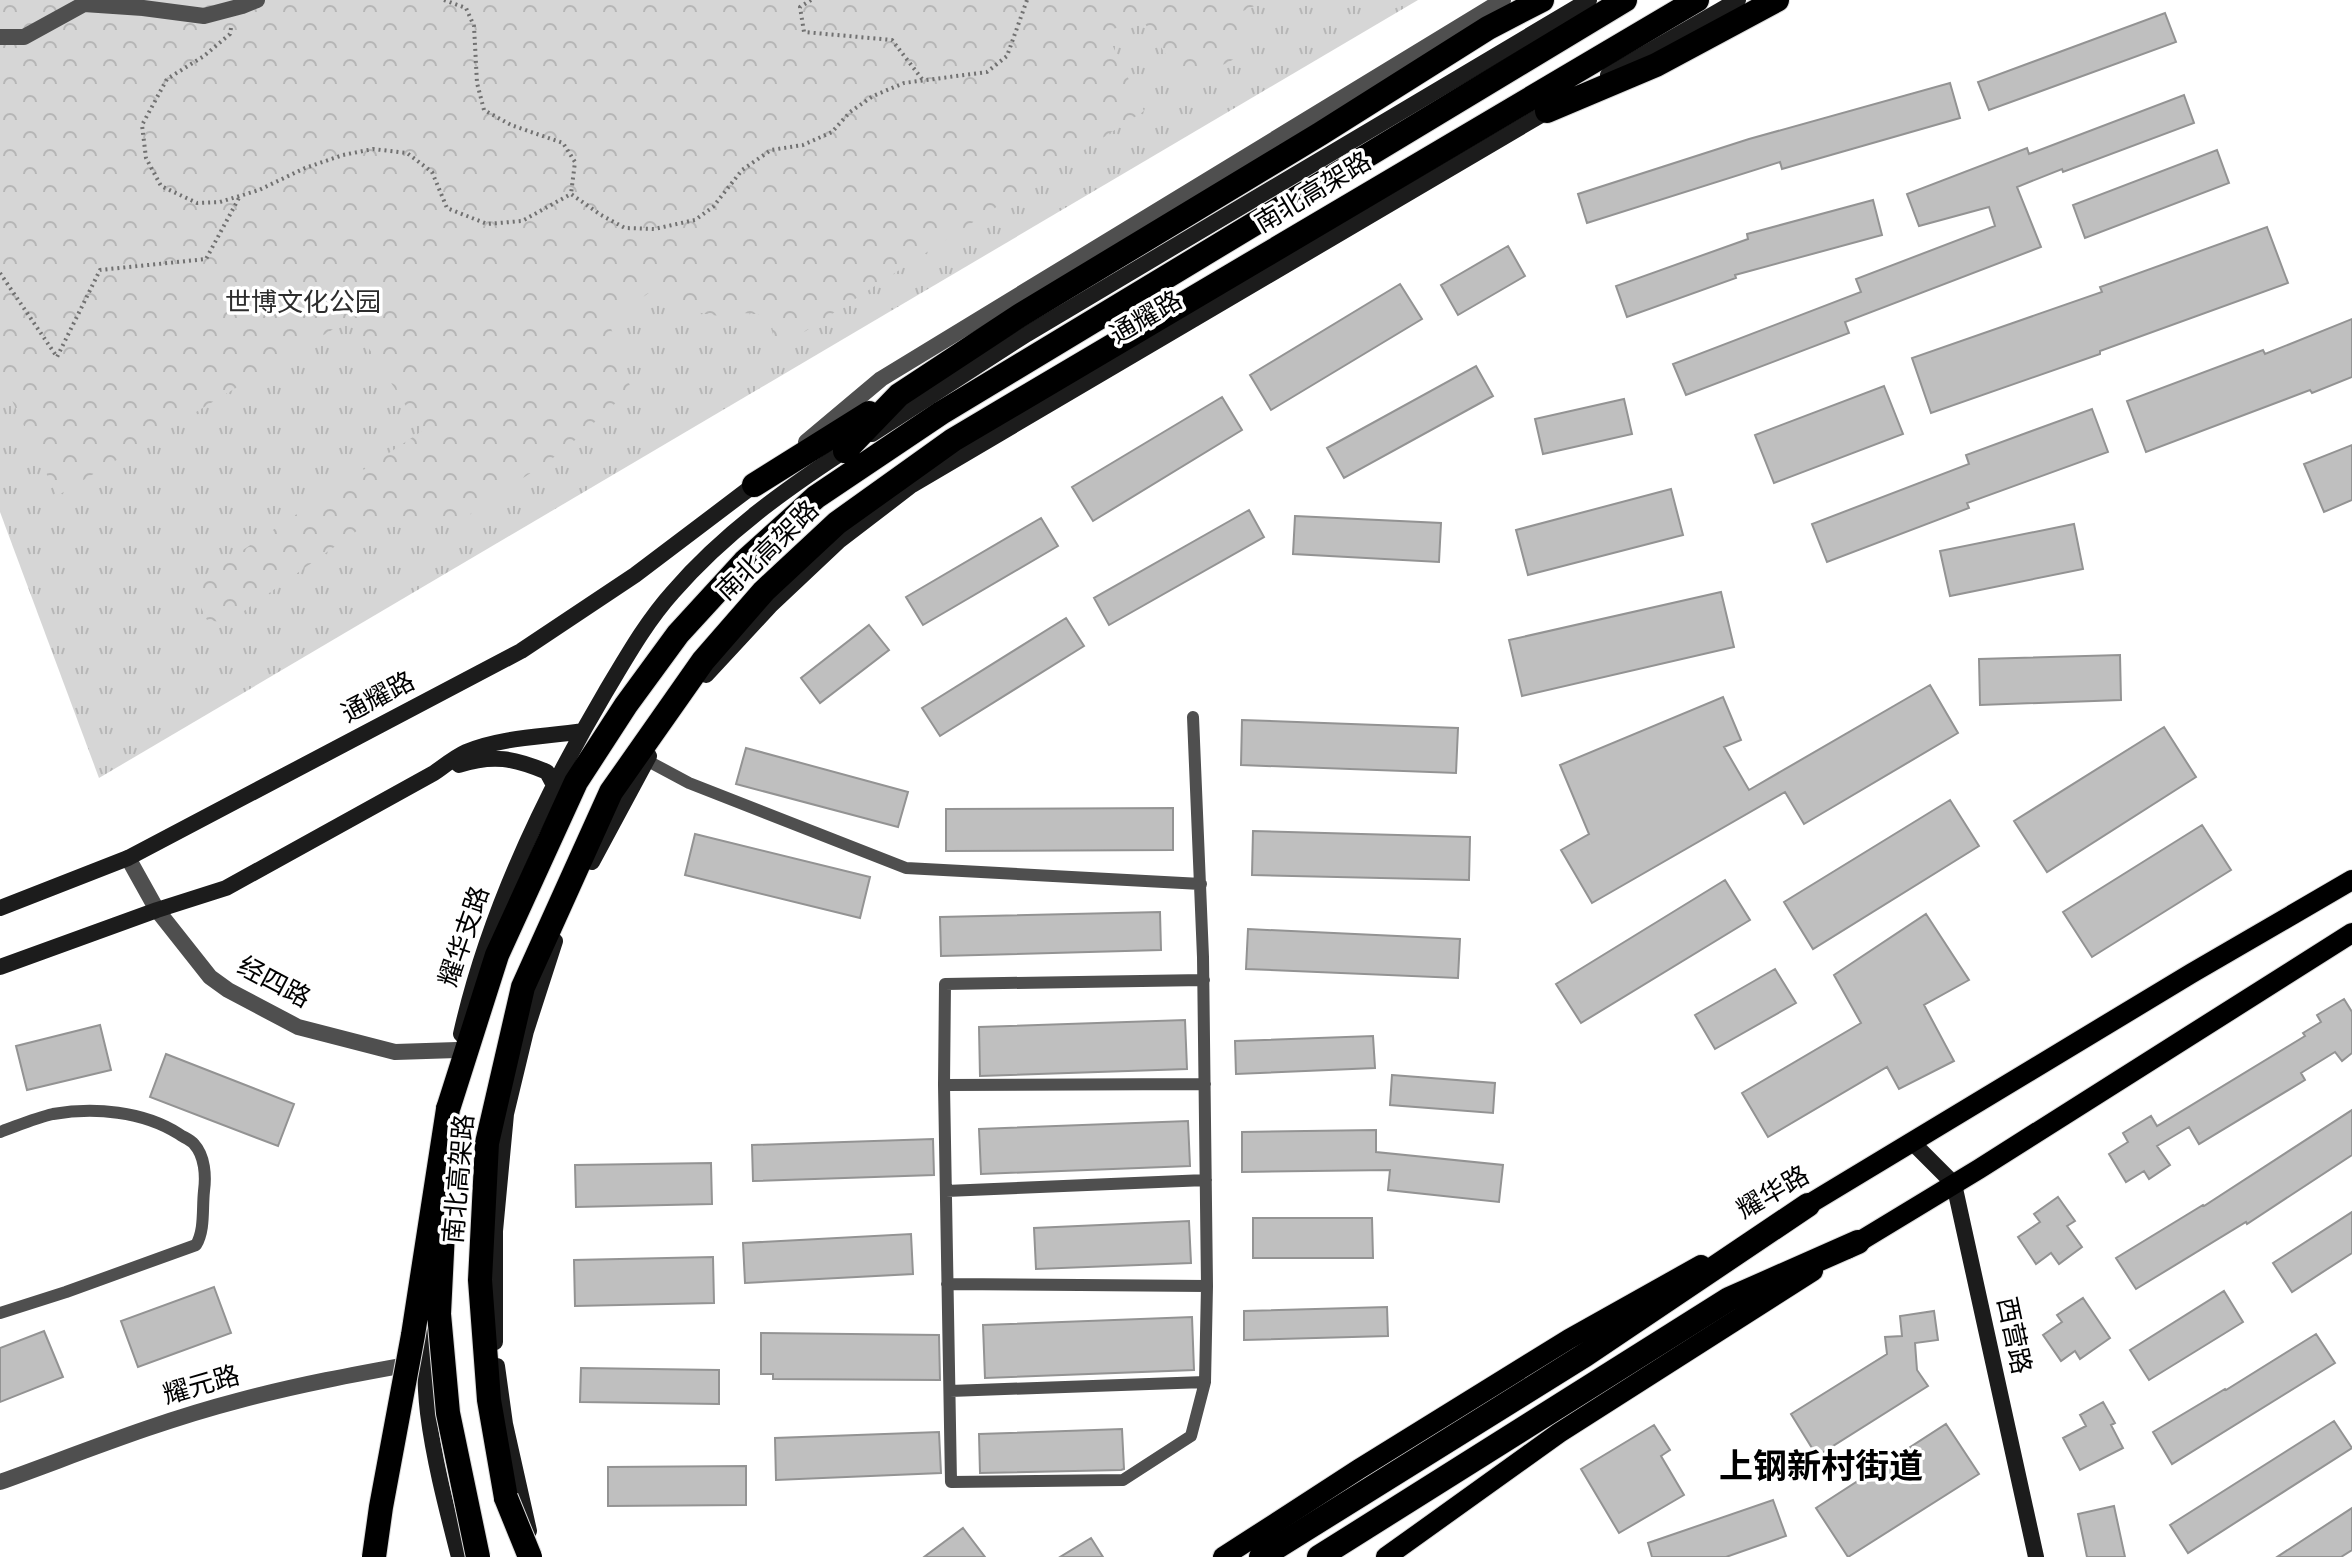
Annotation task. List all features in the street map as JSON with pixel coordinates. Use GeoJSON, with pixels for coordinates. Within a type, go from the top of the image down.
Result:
{"type":"FeatureCollection","features":[{"type":"Feature","properties":{"kind":"highway"},"geometry":{"type":"LineString","coordinates":[[754,485],[1019,316],[1488,28],[1542,0]]}},
{"type":"Feature","properties":{"kind":"highway","name":"南北高架路"},"geometry":{"type":"LineString","coordinates":[[478,1557],[448,1413],[439,1314],[448,1109],[497,955],[576,782],[626,705],[678,634],[744,562],[816,497],[941,413],[1625,0]]}},
{"type":"Feature","properties":{"kind":"highway","name":"南北高架路"},"geometry":{"type":"LineString","coordinates":[[520,1557],[489,1400],[480,1280],[487,1143],[523,987],[611,792],[703,661],[764,591],[837,523],[953,440],[1697,0]]}},
{"type":"Feature","properties":{"kind":"highway"},"geometry":{"type":"LineString","coordinates":[[1547,111],[1656,65],[1746,7],[1777,0]]}},
{"type":"Feature","properties":{"kind":"highway"},"geometry":{"type":"LineString","coordinates":[[845,451],[899,395]]}},
{"type":"Feature","properties":{"kind":"highway"},"geometry":{"type":"LineString","coordinates":[[374,1557],[448,1109]]}},
{"type":"Feature","properties":{"kind":"highway"},"geometry":{"type":"LineString","coordinates":[[1261,1557],[1585,1355],[1808,1205]]}},
{"type":"Feature","properties":{"kind":"highway"},"geometry":{"type":"LineString","coordinates":[[1319,1557],[1729,1299],[1858,1242]]}},
{"type":"Feature","properties":{"kind":"highway"},"geometry":{"type":"LineString","coordinates":[[506,1498],[532,1557]]}},
{"type":"Feature","properties":{"kind":"main road","name":"耀华路"},"geometry":{"type":"LineString","coordinates":[[1223,1557],[1569,1339],[1808,1205],[2352,880]]}},
{"type":"Feature","properties":{"kind":"main road"},"geometry":{"type":"LineString","coordinates":[[1386,1557],[1559,1433],[2352,933]]}},
{"type":"Feature","properties":{"kind":"street"},"geometry":{"type":"LineString","coordinates":[[0,37],[24,37],[84,4],[204,16],[257,0]]}},
{"type":"Feature","properties":{"kind":"street"},"geometry":{"type":"LineString","coordinates":[[754,485],[881,379],[1503,0]]}},
{"type":"Feature","properties":{"kind":"street","name":"通耀路"},"geometry":{"type":"LineString","coordinates":[[845,451],[1027,334],[1589,0]]}},
{"type":"Feature","properties":{"kind":"street","name":"通耀路"},"geometry":{"type":"LineString","coordinates":[[646,760],[704,677],[770,606],[839,541],[912,485],[1547,111]]}},
{"type":"Feature","properties":{"kind":"street","name":"耀华支路"},"geometry":{"type":"LineString","coordinates":[[459,1557],[430,1426],[424,1362],[438,1159],[448,1088],[482,959],[534,828],[583,731],[635,642],[673,592],[756,511],[845,451]]}},
{"type":"Feature","properties":{"kind":"street","name":"通耀路"},"geometry":{"type":"LineString","coordinates":[[0,908],[128,858],[521,651],[635,575],[754,485]]}},
{"type":"Feature","properties":{"kind":"street"},"geometry":{"type":"LineString","coordinates":[[0,967],[226,888],[434,773],[463,753],[501,741],[583,731]]}},
{"type":"Feature","properties":{"kind":"street"},"geometry":{"type":"LineString","coordinates":[[434,773],[473,761],[503,758],[547,772],[555,787]]}},
{"type":"Feature","properties":{"kind":"street"},"geometry":{"type":"LineString","coordinates":[[532,1557],[505,1424],[495,1352],[495,1231],[506,1114],[526,1031],[552,949],[596,853],[646,760]]}},
{"type":"Feature","properties":{"kind":"street","name":"经四路"},"geometry":{"type":"LineString","coordinates":[[128,858],[157,910],[210,977],[228,990],[298,1027],[395,1052],[457,1050]]}},
{"type":"Feature","properties":{"kind":"street"},"geometry":{"type":"LineString","coordinates":[[1912,1142],[1954,1184]]}},
{"type":"Feature","properties":{"kind":"street","name":"西营路"},"geometry":{"type":"LineString","coordinates":[[1954,1184],[2036,1557]]}},
{"type":"Feature","properties":{"kind":"street","name":"耀元路"},"geometry":{"type":"LineString","coordinates":[[0,1482],[145,1429],[236,1401],[329,1379],[424,1362]]}},
{"type":"Feature","properties":{"kind":"lane"},"geometry":{"type":"LineString","coordinates":[[1193,717],[1204,980],[1207,1286],[1205,1382],[1191,1436],[1123,1480],[951,1482],[945,984],[1204,980]]}},
{"type":"Feature","properties":{"kind":"lane"},"geometry":{"type":"LineString","coordinates":[[646,760],[689,783],[906,868],[1201,884]]}},
{"type":"Feature","properties":{"kind":"lane"},"geometry":{"type":"LineString","coordinates":[[944,1085],[1205,1084]]}},
{"type":"Feature","properties":{"kind":"lane"},"geometry":{"type":"LineString","coordinates":[[0,1132],[51,1115],[87,1111],[111,1111],[144,1119],[170,1128],[194,1144],[204,1166],[205,1184],[202,1235],[196,1245],[0,1313]]}},
{"type":"Feature","properties":{"kind":"lane"},"geometry":{"type":"LineString","coordinates":[[946,1191],[1206,1180]]}},
{"type":"Feature","properties":{"kind":"lane"},"geometry":{"type":"LineString","coordinates":[[947,1284],[1207,1286]]}},
{"type":"Feature","properties":{"kind":"lane"},"geometry":{"type":"LineString","coordinates":[[950,1391],[1205,1382]]}},
{"type":"Feature","properties":{"kind":"path"},"geometry":{"type":"LineString","coordinates":[[444,0],[466,8],[474,26],[477,83],[484,110],[511,125],[563,143],[575,162],[571,194]]}},
{"type":"Feature","properties":{"kind":"path"},"geometry":{"type":"LineString","coordinates":[[811,0],[800,7],[804,32],[892,40],[922,79]]}},
{"type":"Feature","properties":{"kind":"path"},"geometry":{"type":"LineString","coordinates":[[571,194],[625,228],[654,229],[695,220],[713,207],[742,170],[771,150],[803,145],[832,132],[850,112],[873,96],[922,79],[987,72],[1007,56],[1027,0]]}},
{"type":"Feature","properties":{"kind":"path"},"geometry":{"type":"LineString","coordinates":[[231,9],[230,34],[204,56],[167,79],[142,125],[146,158],[161,186],[197,203],[220,202],[259,190],[305,168],[373,149],[407,153],[432,172],[447,208],[487,224],[522,221],[571,194]]}},
{"type":"Feature","properties":{"kind":"path"},"geometry":{"type":"LineString","coordinates":[[0,273],[57,357],[100,270],[206,259],[240,196]]}},
{"type":"Feature","properties":{"kind":"green space","name":"世博文化公园"},"geometry":{"type":"Polygon","coordinates":[[[0,0],[1418,0],[99,778],[0,512],[0,0]]]}},
{"type":"Feature","properties":{"kind":"green space","name":"世博文化公园"},"geometry":{"type":"Polygon","coordinates":[[[0,0],[1268,0],[1243,11],[1242,55],[1186,84],[1141,18],[1106,32],[1144,111],[775,351],[771,315],[743,313],[724,317],[690,311],[661,284],[609,322],[631,389],[563,451],[454,525],[361,528],[227,623],[207,620],[190,585],[422,431],[350,319],[57,496],[0,375],[0,0]]]}},
{"type":"Feature","properties":{"kind":"building"},"geometry":{"type":"Polygon","coordinates":[[[2165,13],[2176,42],[1989,110],[1978,82],[2165,13]]]}},
{"type":"Feature","properties":{"kind":"building"},"geometry":{"type":"Polygon","coordinates":[[[1950,83],[1960,118],[1782,169],[1780,162],[1587,223],[1578,194],[1749,139],[1950,83]]]}},
{"type":"Feature","properties":{"kind":"building"},"geometry":{"type":"Polygon","coordinates":[[[2184,95],[2194,123],[2017,187],[2041,247],[1845,322],[1849,333],[1686,395],[1673,364],[1861,292],[1856,279],[1995,226],[1989,207],[1919,226],[1907,194],[2027,148],[2029,154],[2184,95]]]}},
{"type":"Feature","properties":{"kind":"building"},"geometry":{"type":"Polygon","coordinates":[[[2217,150],[2229,183],[2085,238],[2073,205],[2217,150]]]}},
{"type":"Feature","properties":{"kind":"building"},"geometry":{"type":"Polygon","coordinates":[[[1873,200],[1882,235],[1735,275],[1736,278],[1627,317],[1616,286],[1748,239],[1747,234],[1873,200]]]}},
{"type":"Feature","properties":{"kind":"building"},"geometry":{"type":"Polygon","coordinates":[[[2267,227],[2288,283],[1931,413],[1912,358],[2102,292],[2100,287],[2267,227]]]}},
{"type":"Feature","properties":{"kind":"building"},"geometry":{"type":"Polygon","coordinates":[[[1508,246],[1525,276],[1458,315],[1441,285],[1508,246]]]}},
{"type":"Feature","properties":{"kind":"building"},"geometry":{"type":"Polygon","coordinates":[[[1400,284],[1422,319],[1271,410],[1250,375],[1400,284]]]}},
{"type":"Feature","properties":{"kind":"building"},"geometry":{"type":"Polygon","coordinates":[[[2352,319],[2352,377],[2146,452],[2127,401],[2263,350],[2265,354],[2352,319]]]}},
{"type":"Feature","properties":{"kind":"building"},"geometry":{"type":"Polygon","coordinates":[[[1476,366],[1493,396],[1344,478],[1327,448],[1476,366]]]}},
{"type":"Feature","properties":{"kind":"building"},"geometry":{"type":"Polygon","coordinates":[[[1884,386],[1903,434],[1774,483],[1755,435],[1884,386]]]}},
{"type":"Feature","properties":{"kind":"building"},"geometry":{"type":"Polygon","coordinates":[[[1222,397],[1242,430],[1093,521],[1072,487],[1222,397]]]}},
{"type":"Feature","properties":{"kind":"building"},"geometry":{"type":"Polygon","coordinates":[[[1624,399],[1632,434],[1543,454],[1535,419],[1624,399]]]}},
{"type":"Feature","properties":{"kind":"building"},"geometry":{"type":"Polygon","coordinates":[[[2092,409],[2108,452],[1967,503],[1969,508],[1827,562],[1812,524],[1969,464],[1966,455],[2092,409]]]}},
{"type":"Feature","properties":{"kind":"building"},"geometry":{"type":"Polygon","coordinates":[[[2352,445],[2352,500],[2324,512],[2304,464],[2352,445]]]}},
{"type":"Feature","properties":{"kind":"building"},"geometry":{"type":"Polygon","coordinates":[[[1671,489],[1683,535],[1528,575],[1516,530],[1671,489]]]}},
{"type":"Feature","properties":{"kind":"building"},"geometry":{"type":"Polygon","coordinates":[[[1249,510],[1264,537],[1109,625],[1094,598],[1249,510]]]}},
{"type":"Feature","properties":{"kind":"building"},"geometry":{"type":"Polygon","coordinates":[[[1295,516],[1441,523],[1439,562],[1293,554],[1295,516]]]}},
{"type":"Feature","properties":{"kind":"building"},"geometry":{"type":"Polygon","coordinates":[[[1041,518],[1058,546],[923,625],[906,597],[1041,518]]]}},
{"type":"Feature","properties":{"kind":"building"},"geometry":{"type":"Polygon","coordinates":[[[2074,524],[2083,569],[1950,596],[1940,551],[2074,524]]]}},
{"type":"Feature","properties":{"kind":"building"},"geometry":{"type":"Polygon","coordinates":[[[1721,592],[1734,647],[1522,696],[1509,640],[1721,592]]]}},
{"type":"Feature","properties":{"kind":"building"},"geometry":{"type":"Polygon","coordinates":[[[1066,618],[1084,646],[940,736],[922,708],[1066,618]]]}},
{"type":"Feature","properties":{"kind":"building"},"geometry":{"type":"Polygon","coordinates":[[[869,625],[889,650],[820,703],[801,678],[869,625]]]}},
{"type":"Feature","properties":{"kind":"building"},"geometry":{"type":"Polygon","coordinates":[[[2120,655],[2121,700],[1980,705],[1979,659],[2120,655]]]}},
{"type":"Feature","properties":{"kind":"building"},"geometry":{"type":"Polygon","coordinates":[[[1930,685],[1958,733],[1804,824],[1785,792],[1592,903],[1561,850],[1589,834],[1560,765],[1723,697],[1741,740],[1724,747],[1749,790],[1930,685]]]}},
{"type":"Feature","properties":{"kind":"building"},"geometry":{"type":"Polygon","coordinates":[[[1242,720],[1458,728],[1456,773],[1241,765],[1242,720]]]}},
{"type":"Feature","properties":{"kind":"building"},"geometry":{"type":"Polygon","coordinates":[[[2164,727],[2196,777],[2047,872],[2014,821],[2164,727]]]}},
{"type":"Feature","properties":{"kind":"building"},"geometry":{"type":"Polygon","coordinates":[[[746,748],[908,792],[898,827],[736,784],[746,748]]]}},
{"type":"Feature","properties":{"kind":"building"},"geometry":{"type":"Polygon","coordinates":[[[1950,800],[1979,846],[1813,949],[1784,902],[1950,800]]]}},
{"type":"Feature","properties":{"kind":"building"},"geometry":{"type":"Polygon","coordinates":[[[1173,808],[1173,850],[946,851],[946,809],[1173,808]]]}},
{"type":"Feature","properties":{"kind":"building"},"geometry":{"type":"Polygon","coordinates":[[[2202,825],[2231,870],[2092,957],[2063,912],[2202,825]]]}},
{"type":"Feature","properties":{"kind":"building"},"geometry":{"type":"Polygon","coordinates":[[[1253,831],[1470,837],[1469,880],[1252,875],[1253,831]]]}},
{"type":"Feature","properties":{"kind":"building"},"geometry":{"type":"Polygon","coordinates":[[[695,834],[870,877],[860,918],[685,875],[695,834]]]}},
{"type":"Feature","properties":{"kind":"building"},"geometry":{"type":"Polygon","coordinates":[[[1725,880],[1750,920],[1581,1023],[1556,984],[1725,880]]]}},
{"type":"Feature","properties":{"kind":"building"},"geometry":{"type":"Polygon","coordinates":[[[1160,912],[1161,950],[941,956],[940,917],[1160,912]]]}},
{"type":"Feature","properties":{"kind":"building"},"geometry":{"type":"Polygon","coordinates":[[[1926,914],[1969,980],[1924,1005],[1954,1061],[1899,1089],[1887,1067],[1768,1137],[1742,1093],[1861,1023],[1834,975],[1926,914]]]}},
{"type":"Feature","properties":{"kind":"building"},"geometry":{"type":"Polygon","coordinates":[[[1248,929],[1460,939],[1458,978],[1246,969],[1248,929]]]}},
{"type":"Feature","properties":{"kind":"building"},"geometry":{"type":"Polygon","coordinates":[[[1775,969],[1796,1003],[1715,1049],[1695,1015],[1775,969]]]}},
{"type":"Feature","properties":{"kind":"building"},"geometry":{"type":"Polygon","coordinates":[[[2344,999],[2352,1012],[2352,1053],[2342,1061],[2335,1052],[2301,1073],[2305,1080],[2199,1144],[2189,1127],[2157,1146],[2170,1165],[2149,1179],[2144,1171],[2126,1182],[2109,1154],[2128,1142],[2123,1133],[2151,1116],[2157,1126],[2305,1036],[2303,1033],[2321,1022],[2317,1015],[2344,999]]]}},
{"type":"Feature","properties":{"kind":"building"},"geometry":{"type":"Polygon","coordinates":[[[1185,1020],[1187,1069],[980,1076],[979,1027],[1185,1020]]]}},
{"type":"Feature","properties":{"kind":"building"},"geometry":{"type":"Polygon","coordinates":[[[100,1025],[111,1070],[27,1090],[16,1046],[100,1025]]]}},
{"type":"Feature","properties":{"kind":"building"},"geometry":{"type":"Polygon","coordinates":[[[1373,1036],[1375,1068],[1236,1074],[1235,1041],[1373,1036]]]}},
{"type":"Feature","properties":{"kind":"building"},"geometry":{"type":"Polygon","coordinates":[[[166,1054],[294,1104],[278,1146],[150,1097],[166,1054]]]}},
{"type":"Feature","properties":{"kind":"building"},"geometry":{"type":"Polygon","coordinates":[[[1392,1075],[1495,1083],[1493,1113],[1390,1105],[1392,1075]]]}},
{"type":"Feature","properties":{"kind":"building"},"geometry":{"type":"Polygon","coordinates":[[[2352,1110],[2352,1155],[2247,1224],[2136,1289],[2116,1258],[2204,1206],[2352,1110]]]}},
{"type":"Feature","properties":{"kind":"building"},"geometry":{"type":"Polygon","coordinates":[[[1188,1121],[1190,1166],[981,1174],[979,1129],[1188,1121]]]}},
{"type":"Feature","properties":{"kind":"building"},"geometry":{"type":"Polygon","coordinates":[[[1376,1130],[1376,1152],[1503,1165],[1499,1202],[1388,1190],[1390,1170],[1242,1172],[1242,1132],[1376,1130]]]}},
{"type":"Feature","properties":{"kind":"building"},"geometry":{"type":"Polygon","coordinates":[[[933,1139],[934,1175],[753,1181],[752,1145],[933,1139]]]}},
{"type":"Feature","properties":{"kind":"building"},"geometry":{"type":"Polygon","coordinates":[[[711,1163],[712,1204],[576,1207],[575,1165],[711,1163]]]}},
{"type":"Feature","properties":{"kind":"building"},"geometry":{"type":"Polygon","coordinates":[[[2058,1197],[2075,1221],[2067,1226],[2082,1247],[2059,1264],[2051,1253],[2036,1264],[2018,1237],[2040,1222],[2034,1214],[2058,1197]]]}},
{"type":"Feature","properties":{"kind":"building"},"geometry":{"type":"Polygon","coordinates":[[[2352,1212],[2352,1253],[2292,1292],[2273,1263],[2352,1212]]]}},
{"type":"Feature","properties":{"kind":"building"},"geometry":{"type":"Polygon","coordinates":[[[1253,1218],[1372,1218],[1373,1258],[1253,1258],[1253,1218]]]}},
{"type":"Feature","properties":{"kind":"building"},"geometry":{"type":"Polygon","coordinates":[[[1189,1221],[1191,1263],[1036,1269],[1034,1228],[1189,1221]]]}},
{"type":"Feature","properties":{"kind":"building"},"geometry":{"type":"Polygon","coordinates":[[[911,1234],[913,1274],[745,1283],[743,1243],[911,1234]]]}},
{"type":"Feature","properties":{"kind":"building"},"geometry":{"type":"Polygon","coordinates":[[[713,1257],[714,1303],[575,1306],[574,1260],[713,1257]]]}},
{"type":"Feature","properties":{"kind":"building"},"geometry":{"type":"Polygon","coordinates":[[[214,1287],[231,1333],[138,1367],[121,1321],[214,1287]]]}},
{"type":"Feature","properties":{"kind":"building"},"geometry":{"type":"Polygon","coordinates":[[[2224,1291],[2243,1322],[2149,1380],[2130,1350],[2224,1291]]]}},
{"type":"Feature","properties":{"kind":"building"},"geometry":{"type":"Polygon","coordinates":[[[2083,1298],[2110,1338],[2080,1359],[2075,1351],[2061,1361],[2043,1335],[2062,1322],[2057,1315],[2083,1298]]]}},
{"type":"Feature","properties":{"kind":"building"},"geometry":{"type":"Polygon","coordinates":[[[1387,1307],[1388,1336],[1244,1340],[1244,1311],[1387,1307]]]}},
{"type":"Feature","properties":{"kind":"building"},"geometry":{"type":"Polygon","coordinates":[[[1934,1311],[1938,1340],[1915,1343],[1917,1370],[1928,1386],[1817,1456],[1791,1414],[1887,1354],[1885,1337],[1902,1336],[1900,1316],[1934,1311]]]}},
{"type":"Feature","properties":{"kind":"building"},"geometry":{"type":"Polygon","coordinates":[[[1192,1317],[1194,1370],[985,1378],[983,1325],[1192,1317]]]}},
{"type":"Feature","properties":{"kind":"building"},"geometry":{"type":"Polygon","coordinates":[[[44,1331],[63,1377],[0,1402],[0,1348],[44,1331]]]}},
{"type":"Feature","properties":{"kind":"building"},"geometry":{"type":"Polygon","coordinates":[[[761,1333],[939,1335],[940,1380],[773,1379],[773,1374],[761,1374],[761,1333]]]}},
{"type":"Feature","properties":{"kind":"building"},"geometry":{"type":"Polygon","coordinates":[[[2316,1334],[2335,1363],[2172,1464],[2153,1432],[2316,1334]]]}},
{"type":"Feature","properties":{"kind":"building"},"geometry":{"type":"Polygon","coordinates":[[[581,1368],[719,1370],[719,1404],[580,1402],[581,1368]]]}},
{"type":"Feature","properties":{"kind":"building"},"geometry":{"type":"Polygon","coordinates":[[[2103,1402],[2115,1423],[2111,1425],[2123,1448],[2080,1470],[2063,1438],[2086,1426],[2080,1415],[2103,1402]]]}},
{"type":"Feature","properties":{"kind":"building"},"geometry":{"type":"Polygon","coordinates":[[[2334,1421],[2352,1448],[2188,1553],[2170,1525],[2334,1421]]]}},
{"type":"Feature","properties":{"kind":"building"},"geometry":{"type":"Polygon","coordinates":[[[1946,1424],[1979,1474],[1848,1557],[1816,1508],[1946,1424]]]}},
{"type":"Feature","properties":{"kind":"building"},"geometry":{"type":"Polygon","coordinates":[[[1654,1425],[1670,1450],[1661,1456],[1684,1495],[1619,1533],[1581,1469],[1654,1425]]]}},
{"type":"Feature","properties":{"kind":"building"},"geometry":{"type":"Polygon","coordinates":[[[1122,1429],[1124,1469],[1121,1470],[980,1473],[979,1434],[1122,1429]]]}},
{"type":"Feature","properties":{"kind":"building"},"geometry":{"type":"Polygon","coordinates":[[[939,1432],[941,1473],[776,1480],[775,1438],[939,1432]]]}},
{"type":"Feature","properties":{"kind":"building"},"geometry":{"type":"Polygon","coordinates":[[[746,1466],[746,1505],[608,1506],[608,1467],[746,1466]]]}},
{"type":"Feature","properties":{"kind":"building"},"geometry":{"type":"Polygon","coordinates":[[[1773,1500],[1786,1536],[1726,1557],[1652,1557],[1648,1543],[1773,1500]]]}},
{"type":"Feature","properties":{"kind":"building"},"geometry":{"type":"Polygon","coordinates":[[[2114,1506],[2125,1557],[2087,1557],[2078,1514],[2114,1506]]]}},
{"type":"Feature","properties":{"kind":"building"},"geometry":{"type":"Polygon","coordinates":[[[2352,1508],[2352,1550],[2341,1557],[2277,1557],[2352,1508]]]}},
{"type":"Feature","properties":{"kind":"building"},"geometry":{"type":"Polygon","coordinates":[[[963,1528],[985,1557],[924,1557],[963,1528]]]}},
{"type":"Feature","properties":{"kind":"building"},"geometry":{"type":"Polygon","coordinates":[[[1091,1538],[1103,1557],[1060,1557],[1091,1538]]]}},
{"type":"Feature","properties":{"kind":"district","name":"上钢新村街道"},"geometry":{"type":"Point","coordinates":[1821,1469]}}]}
